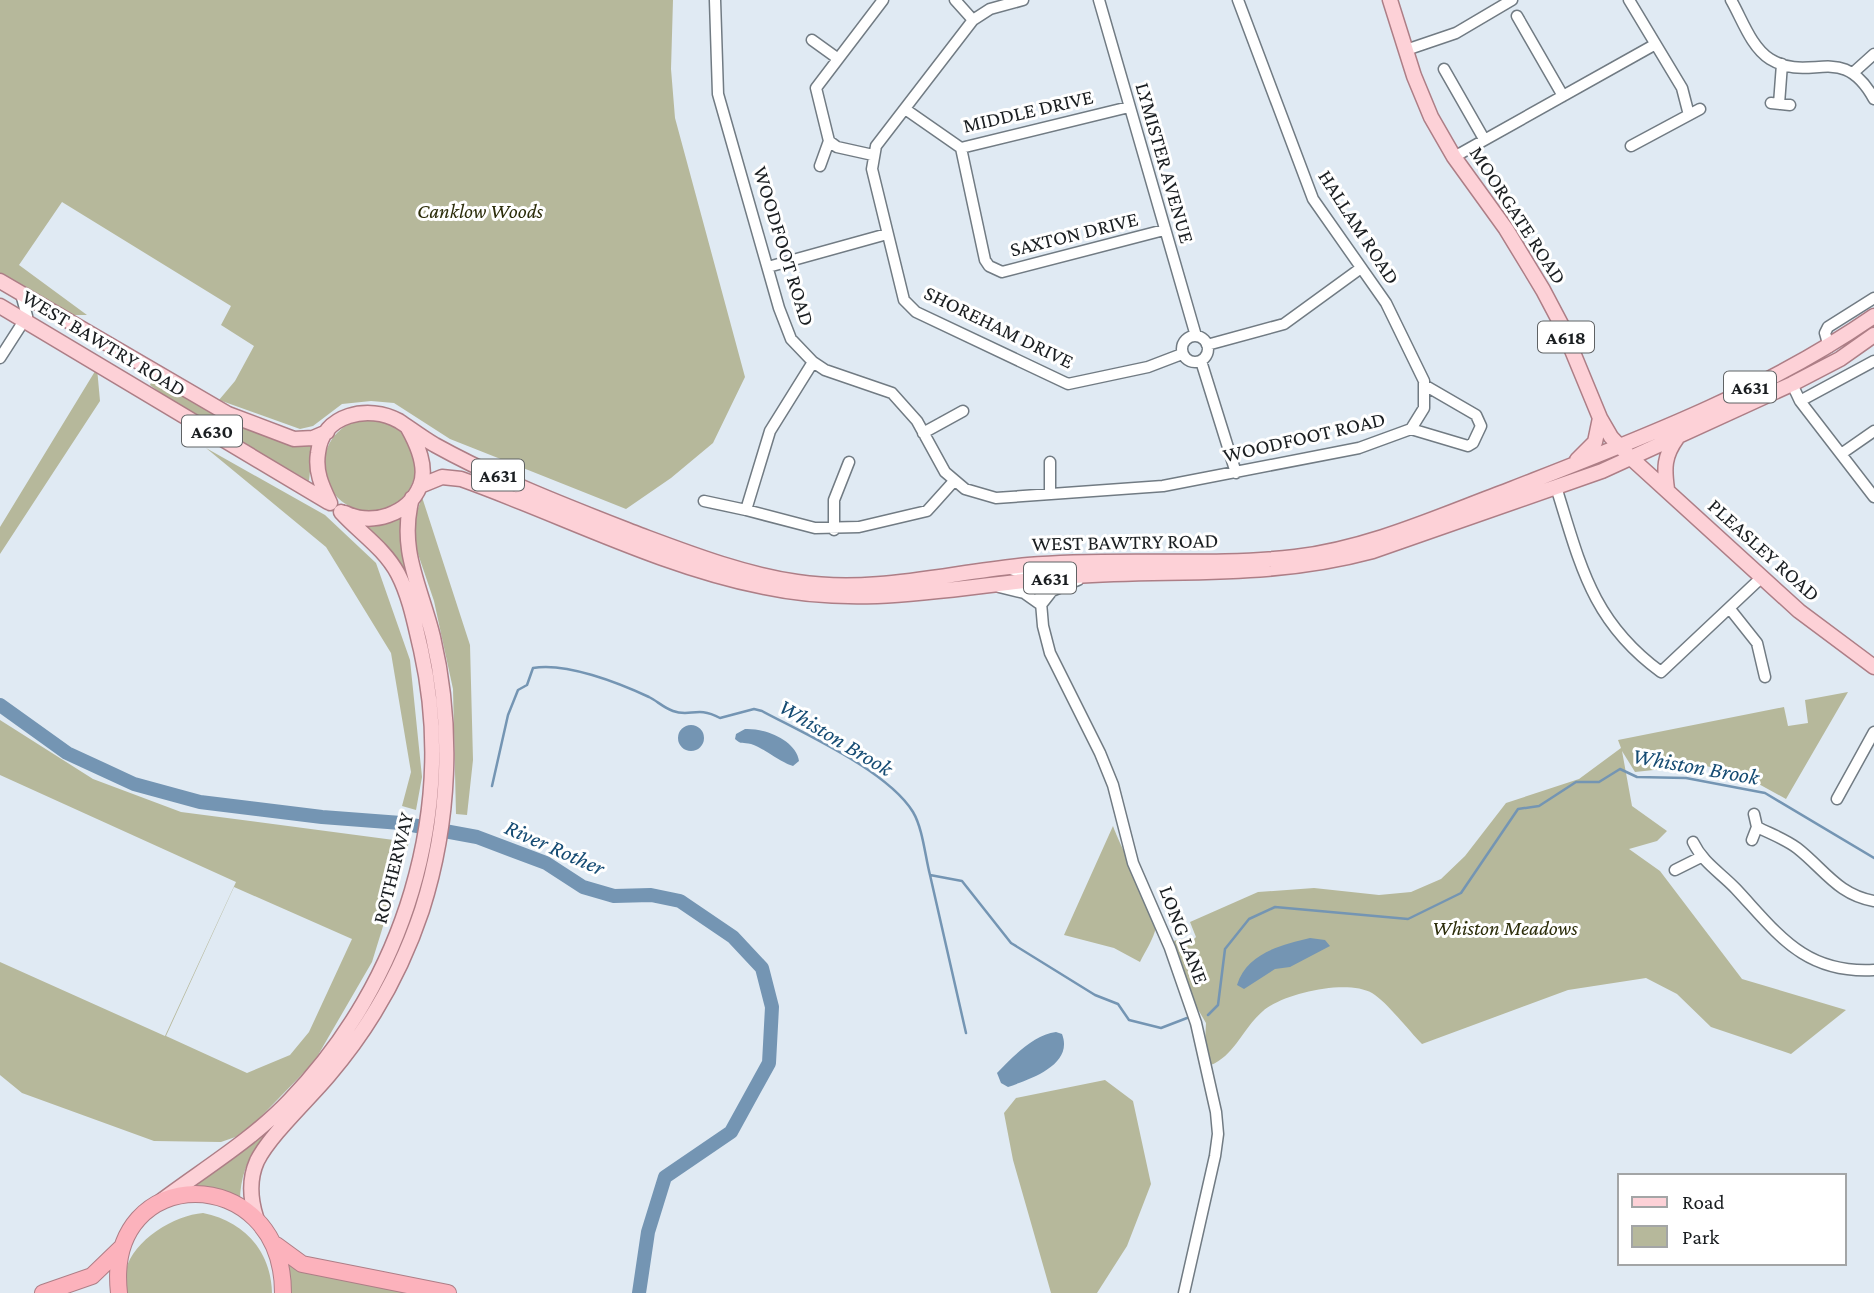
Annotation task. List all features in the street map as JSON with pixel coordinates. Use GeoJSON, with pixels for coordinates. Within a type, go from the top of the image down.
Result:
{"type":"FeatureCollection","features":[{"type":"Feature","properties":{"kind":"highway"},"geometry":{"type":"LineString","coordinates":[[43,1293],[92,1276],[109,1263],[121,1248],[131,1225],[156,1205],[185,1194],[204,1193],[229,1199],[256,1217],[274,1243],[302,1264],[448,1293]]}},
{"type":"Feature","properties":{"kind":"highway"},"geometry":{"type":"LineString","coordinates":[[274,1243],[283,1288]]}},
{"type":"Feature","properties":{"kind":"highway"},"geometry":{"type":"LineString","coordinates":[[119,1293],[121,1248]]}},
{"type":"Feature","properties":{"kind":"main road","name":"MOORGATE ROAD"},"geometry":{"type":"LineString","coordinates":[[1390,0],[1428,109],[1454,157],[1506,229],[1543,290],[1562,326],[1600,418],[1626,452]]}},
{"type":"Feature","properties":{"kind":"main road","name":"WEST BAWTRY ROAD"},"geometry":{"type":"LineString","coordinates":[[0,281],[228,414],[294,439],[313,438],[327,432]]}},
{"type":"Feature","properties":{"kind":"main road","name":"WEST BAWTRY ROAD"},"geometry":{"type":"LineString","coordinates":[[0,306],[335,507]]}},
{"type":"Feature","properties":{"kind":"main road","name":"A631"},"geometry":{"type":"LineString","coordinates":[[1626,452],[1829,347],[1874,317]]}},
{"type":"Feature","properties":{"kind":"main road","name":"A631"},"geometry":{"type":"LineString","coordinates":[[1626,452],[1678,436],[1792,384],[1840,359],[1874,335]]}},
{"type":"Feature","properties":{"kind":"main road"},"geometry":{"type":"LineString","coordinates":[[365,412],[384,414],[407,426],[421,459],[416,492],[394,514],[378,519],[359,519],[335,507],[318,473],[320,444],[327,432],[346,417],[365,412]]}},
{"type":"Feature","properties":{"kind":"main road"},"geometry":{"type":"LineString","coordinates":[[1567,467],[1595,442],[1600,418]]}},
{"type":"Feature","properties":{"kind":"main road","name":"WEST BAWTRY ROAD"},"geometry":{"type":"LineString","coordinates":[[407,426],[432,443],[504,478],[686,552],[744,571],[797,582],[873,586],[1077,561],[1224,562],[1299,556],[1398,532],[1567,467],[1626,452]]}},
{"type":"Feature","properties":{"kind":"main road"},"geometry":{"type":"LineString","coordinates":[[1668,489],[1666,456],[1678,436]]}},
{"type":"Feature","properties":{"kind":"main road","name":"WEST BAWTRY ROAD"},"geometry":{"type":"LineString","coordinates":[[416,492],[434,479],[451,477],[689,566],[799,594],[879,597],[1039,579],[1267,571],[1338,560],[1556,487],[1626,452]]}},
{"type":"Feature","properties":{"kind":"main road","name":"PLEASLEY ROAD"},"geometry":{"type":"LineString","coordinates":[[1626,452],[1825,633],[1874,667]]}},
{"type":"Feature","properties":{"kind":"main road","name":"A631"},"geometry":{"type":"LineString","coordinates":[[504,478],[516,493],[518,502]]}},
{"type":"Feature","properties":{"kind":"main road","name":"ROTHERWAY"},"geometry":{"type":"LineString","coordinates":[[256,1217],[251,1183],[258,1159],[351,1048],[387,991],[421,912],[447,751],[444,709],[433,637],[406,542],[416,492]]}},
{"type":"Feature","properties":{"kind":"main road","name":"ROTHERWAY"},"geometry":{"type":"LineString","coordinates":[[335,507],[391,562],[409,601],[425,669],[431,715],[436,809]]}},
{"type":"Feature","properties":{"kind":"main road","name":"ROTHERWAY"},"geometry":{"type":"LineString","coordinates":[[156,1205],[263,1126],[310,1079],[346,1031],[394,947],[432,844]]}},
{"type":"Feature","properties":{"kind":"street","name":"WOODFOOT ROAD"},"geometry":{"type":"LineString","coordinates":[[715,0],[718,94],[785,327],[801,352],[825,370],[892,393],[906,405],[934,456],[954,481],[965,489],[996,498],[1163,486],[1359,448],[1411,429],[1468,446],[1473,443],[1481,426],[1476,415],[1426,386]]}},
{"type":"Feature","properties":{"kind":"street"},"geometry":{"type":"LineString","coordinates":[[819,166],[829,141],[816,88],[883,0]]}},
{"type":"Feature","properties":{"kind":"street"},"geometry":{"type":"LineString","coordinates":[[955,0],[973,20]]}},
{"type":"Feature","properties":{"kind":"street"},"geometry":{"type":"LineString","coordinates":[[829,141],[837,147],[873,155],[905,108],[973,20],[990,9],[1023,0]]}},
{"type":"Feature","properties":{"kind":"street","name":"LYMISTER AVENUE"},"geometry":{"type":"LineString","coordinates":[[1098,0],[1196,336]]}},
{"type":"Feature","properties":{"kind":"street","name":"HALLAM ROAD"},"geometry":{"type":"LineString","coordinates":[[1238,0],[1307,186],[1397,323],[1426,386]]}},
{"type":"Feature","properties":{"kind":"street"},"geometry":{"type":"LineString","coordinates":[[1406,50],[1456,33],[1512,0]]}},
{"type":"Feature","properties":{"kind":"street"},"geometry":{"type":"LineString","coordinates":[[1629,0],[1682,88],[1689,115]]}},
{"type":"Feature","properties":{"kind":"street"},"geometry":{"type":"LineString","coordinates":[[1731,0],[1762,52],[1782,64],[1839,67],[1854,72],[1865,82],[1874,99]]}},
{"type":"Feature","properties":{"kind":"street"},"geometry":{"type":"LineString","coordinates":[[1517,16],[1563,96]]}},
{"type":"Feature","properties":{"kind":"street"},"geometry":{"type":"LineString","coordinates":[[812,40],[837,58]]}},
{"type":"Feature","properties":{"kind":"street"},"geometry":{"type":"LineString","coordinates":[[1454,157],[1654,45]]}},
{"type":"Feature","properties":{"kind":"street"},"geometry":{"type":"LineString","coordinates":[[1854,72],[1874,54]]}},
{"type":"Feature","properties":{"kind":"street"},"geometry":{"type":"LineString","coordinates":[[1780,104],[1782,64]]}},
{"type":"Feature","properties":{"kind":"street"},"geometry":{"type":"LineString","coordinates":[[1444,69],[1484,139]]}},
{"type":"Feature","properties":{"kind":"street","name":"MIDDLE DRIVE"},"geometry":{"type":"LineString","coordinates":[[905,108],[961,148],[1129,107]]}},
{"type":"Feature","properties":{"kind":"street"},"geometry":{"type":"LineString","coordinates":[[1631,146],[1700,109]]}},
{"type":"Feature","properties":{"kind":"street","name":"SAXTON DRIVE"},"geometry":{"type":"LineString","coordinates":[[961,148],[985,260],[995,270],[1002,272],[1164,230]]}},
{"type":"Feature","properties":{"kind":"street","name":"SHOREHAM DRIVE"},"geometry":{"type":"LineString","coordinates":[[873,155],[872,169],[887,234],[901,292],[909,307],[1068,384],[1148,367],[1182,354]]}},
{"type":"Feature","properties":{"kind":"street"},"geometry":{"type":"LineString","coordinates":[[768,267],[887,234]]}},
{"type":"Feature","properties":{"kind":"street"},"geometry":{"type":"LineString","coordinates":[[1207,345],[1276,328],[1361,268]]}},
{"type":"Feature","properties":{"kind":"street"},"geometry":{"type":"LineString","coordinates":[[0,358],[24,321],[27,309],[22,294]]}},
{"type":"Feature","properties":{"kind":"street"},"geometry":{"type":"LineString","coordinates":[[1829,347],[1825,333],[1828,327],[1874,298]]}},
{"type":"Feature","properties":{"kind":"street"},"geometry":{"type":"LineString","coordinates":[[1196,336],[1207,345],[1207,354],[1201,361],[1190,362],[1182,354],[1184,341],[1196,336]]}},
{"type":"Feature","properties":{"kind":"street"},"geometry":{"type":"LineString","coordinates":[[1201,361],[1236,473]]}},
{"type":"Feature","properties":{"kind":"street"},"geometry":{"type":"LineString","coordinates":[[1800,401],[1874,361]]}},
{"type":"Feature","properties":{"kind":"street"},"geometry":{"type":"LineString","coordinates":[[746,510],[770,430],[782,407],[813,362]]}},
{"type":"Feature","properties":{"kind":"street"},"geometry":{"type":"LineString","coordinates":[[1792,384],[1800,401],[1874,497]]}},
{"type":"Feature","properties":{"kind":"street"},"geometry":{"type":"LineString","coordinates":[[1411,429],[1424,408],[1426,386]]}},
{"type":"Feature","properties":{"kind":"street"},"geometry":{"type":"LineString","coordinates":[[923,433],[963,411]]}},
{"type":"Feature","properties":{"kind":"street"},"geometry":{"type":"LineString","coordinates":[[1841,454],[1874,431]]}},
{"type":"Feature","properties":{"kind":"street"},"geometry":{"type":"LineString","coordinates":[[834,530],[834,500],[849,462]]}},
{"type":"Feature","properties":{"kind":"street"},"geometry":{"type":"LineString","coordinates":[[1050,462],[1050,494]]}},
{"type":"Feature","properties":{"kind":"street"},"geometry":{"type":"LineString","coordinates":[[704,501],[797,525],[834,530],[919,515],[935,506],[954,481]]}},
{"type":"Feature","properties":{"kind":"street"},"geometry":{"type":"LineString","coordinates":[[1556,487],[1591,594],[1622,637],[1661,672],[1762,577]]}},
{"type":"Feature","properties":{"kind":"street","name":"A631"},"geometry":{"type":"LineString","coordinates":[[998,569],[1017,570],[1039,579]]}},
{"type":"Feature","properties":{"kind":"street","name":"A631"},"geometry":{"type":"LineString","coordinates":[[1041,605],[1059,586],[1090,576]]}},
{"type":"Feature","properties":{"kind":"street","name":"LONG LANE"},"geometry":{"type":"LineString","coordinates":[[1039,579],[1050,653],[1113,785],[1133,863],[1170,948],[1196,1023],[1216,1112],[1218,1134],[1215,1156],[1184,1293]]}},
{"type":"Feature","properties":{"kind":"street"},"geometry":{"type":"LineString","coordinates":[[991,586],[1016,590],[1041,605]]}},
{"type":"Feature","properties":{"kind":"street"},"geometry":{"type":"LineString","coordinates":[[1730,609],[1757,643],[1765,677]]}},
{"type":"Feature","properties":{"kind":"street"},"geometry":{"type":"LineString","coordinates":[[1837,799],[1874,732]]}},
{"type":"Feature","properties":{"kind":"street"},"geometry":{"type":"LineString","coordinates":[[1752,840],[1757,827],[1754,814]]}},
{"type":"Feature","properties":{"kind":"street"},"geometry":{"type":"LineString","coordinates":[[1757,827],[1800,850],[1825,877],[1850,894],[1874,901]]}},
{"type":"Feature","properties":{"kind":"street"},"geometry":{"type":"LineString","coordinates":[[1693,842],[1701,857],[1736,889],[1766,926],[1793,948],[1828,964],[1874,970]]}},
{"type":"Feature","properties":{"kind":"street"},"geometry":{"type":"LineString","coordinates":[[1675,870],[1701,857]]}},
{"type":"Feature","properties":{"kind":"green space","name":"Canklow Woods"},"geometry":{"type":"Polygon","coordinates":[[[0,0],[673,0],[671,69],[675,118],[745,377],[713,443],[671,478],[626,509],[450,439],[394,403],[371,401],[342,404],[313,426],[300,429],[219,400],[235,381],[254,346],[221,325],[231,306],[62,202],[19,265],[87,315],[64,315],[0,275],[0,0]]]}},
{"type":"Feature","properties":{"kind":"green space"},"geometry":{"type":"Polygon","coordinates":[[[97,368],[100,401],[0,554],[0,527],[97,368]]]}},
{"type":"Feature","properties":{"kind":"green space"},"geometry":{"type":"Polygon","coordinates":[[[152,381],[244,427],[313,443],[309,481],[175,404],[150,385],[152,381]]]}},
{"type":"Feature","properties":{"kind":"green space"},"geometry":{"type":"Polygon","coordinates":[[[370,419],[388,422],[403,432],[413,447],[416,465],[413,483],[403,498],[388,508],[370,511],[352,508],[337,498],[327,483],[324,465],[327,447],[337,432],[352,422],[370,419]]]}},
{"type":"Feature","properties":{"kind":"green space"},"geometry":{"type":"Polygon","coordinates":[[[206,448],[325,515],[376,563],[410,660],[422,777],[416,810],[402,806],[411,772],[391,653],[326,547],[206,448]]]}},
{"type":"Feature","properties":{"kind":"green space"},"geometry":{"type":"Polygon","coordinates":[[[422,497],[470,645],[473,760],[467,815],[456,814],[453,689],[434,601],[414,542],[415,517],[422,497]]]}},
{"type":"Feature","properties":{"kind":"green space"},"geometry":{"type":"Polygon","coordinates":[[[402,516],[412,582],[408,582],[361,525],[383,524],[402,516]]]}},
{"type":"Feature","properties":{"kind":"green space","name":"Whiston Meadows"},"geometry":{"type":"Polygon","coordinates":[[[1848,692],[1786,799],[1737,772],[1700,765],[1635,772],[1622,751],[1632,806],[1667,831],[1657,841],[1629,849],[1660,871],[1742,979],[1846,1010],[1791,1054],[1711,1027],[1677,994],[1646,978],[1568,990],[1422,1044],[1372,993],[1347,987],[1316,990],[1285,999],[1263,1011],[1233,1048],[1211,1065],[1205,1043],[1206,1023],[1193,1001],[1173,941],[1182,939],[1191,942],[1196,937],[1190,922],[1258,892],[1314,888],[1379,895],[1411,892],[1441,879],[1465,856],[1506,803],[1579,779],[1621,748],[1618,740],[1784,707],[1788,726],[1808,723],[1805,700],[1848,692]]]}},
{"type":"Feature","properties":{"kind":"green space"},"geometry":{"type":"Polygon","coordinates":[[[0,720],[93,779],[181,812],[409,842],[372,962],[314,1062],[244,1134],[221,1142],[154,1141],[22,1093],[0,1075],[0,962],[165,1036],[236,882],[0,775],[0,720]],[[234,887],[166,1036],[247,1073],[290,1055],[309,1032],[352,939],[234,887]]]}},
{"type":"Feature","properties":{"kind":"green space"},"geometry":{"type":"Polygon","coordinates":[[[1113,826],[1155,921],[1156,927],[1140,962],[1114,948],[1064,935],[1113,826]]]}},
{"type":"Feature","properties":{"kind":"green space"},"geometry":{"type":"Polygon","coordinates":[[[1105,1080],[1133,1101],[1151,1184],[1127,1246],[1097,1293],[1051,1293],[1013,1160],[1004,1113],[1016,1098],[1105,1080]]]}},
{"type":"Feature","properties":{"kind":"green space"},"geometry":{"type":"Polygon","coordinates":[[[310,1090],[273,1126],[254,1152],[242,1182],[240,1200],[191,1189],[256,1140],[310,1090]]]}},
{"type":"Feature","properties":{"kind":"green space"},"geometry":{"type":"Polygon","coordinates":[[[203,1213],[231,1223],[252,1240],[267,1264],[272,1293],[126,1293],[126,1270],[130,1259],[146,1239],[168,1224],[203,1213]]]}},
{"type":"Feature","properties":{"kind":"green space"},"geometry":{"type":"Polygon","coordinates":[[[283,1257],[419,1293],[289,1293],[283,1257]]]}},
{"type":"Feature","properties":{"kind":"water"},"geometry":{"type":"Polygon","coordinates":[[[691,725],[700,729],[704,738],[700,747],[691,751],[682,747],[678,738],[682,729],[691,725]]]}},
{"type":"Feature","properties":{"kind":"water"},"geometry":{"type":"Polygon","coordinates":[[[745,729],[770,733],[786,741],[797,754],[799,761],[793,766],[756,746],[739,742],[735,739],[736,734],[745,729]]]}},
{"type":"Feature","properties":{"kind":"water"},"geometry":{"type":"Polygon","coordinates":[[[1310,938],[1325,940],[1330,946],[1290,967],[1275,969],[1244,989],[1237,985],[1249,965],[1266,952],[1310,938]]]}},
{"type":"Feature","properties":{"kind":"water"},"geometry":{"type":"Polygon","coordinates":[[[1056,1032],[1062,1034],[1064,1045],[1056,1062],[1038,1075],[1017,1084],[1008,1087],[1001,1083],[997,1073],[1017,1054],[1039,1037],[1056,1032]]]}},
{"type":"Feature","properties":{"kind":"waterway","name":"Whiston Brook"},"geometry":{"type":"LineString","coordinates":[[492,786],[508,715],[518,690],[527,685],[533,668],[561,668],[592,675],[637,691],[679,713],[705,712],[720,718],[754,709],[762,711],[822,742],[885,782],[913,812],[930,875],[962,881],[1011,943],[1095,995],[1118,1004],[1129,1020],[1161,1028],[1187,1018]]}},
{"type":"Feature","properties":{"kind":"waterway","name":"River Rother"},"geometry":{"type":"LineString","coordinates":[[0,705],[67,753],[134,784],[200,802],[322,817],[401,823],[477,837],[546,863],[583,887],[614,896],[651,895],[680,901],[733,937],[762,968],[772,1007],[769,1063],[731,1132],[665,1177],[648,1232],[639,1293]]}},
{"type":"Feature","properties":{"kind":"waterway","name":"Whiston Brook"},"geometry":{"type":"LineString","coordinates":[[1208,1015],[1218,1005],[1225,949],[1249,919],[1275,907],[1408,919],[1461,893],[1518,809],[1539,806],[1576,782],[1599,782],[1620,769],[1637,777],[1686,778],[1765,793],[1874,858]]}},
{"type":"Feature","properties":{"kind":"waterway"},"geometry":{"type":"LineString","coordinates":[[930,875],[966,1033]]}}]}
